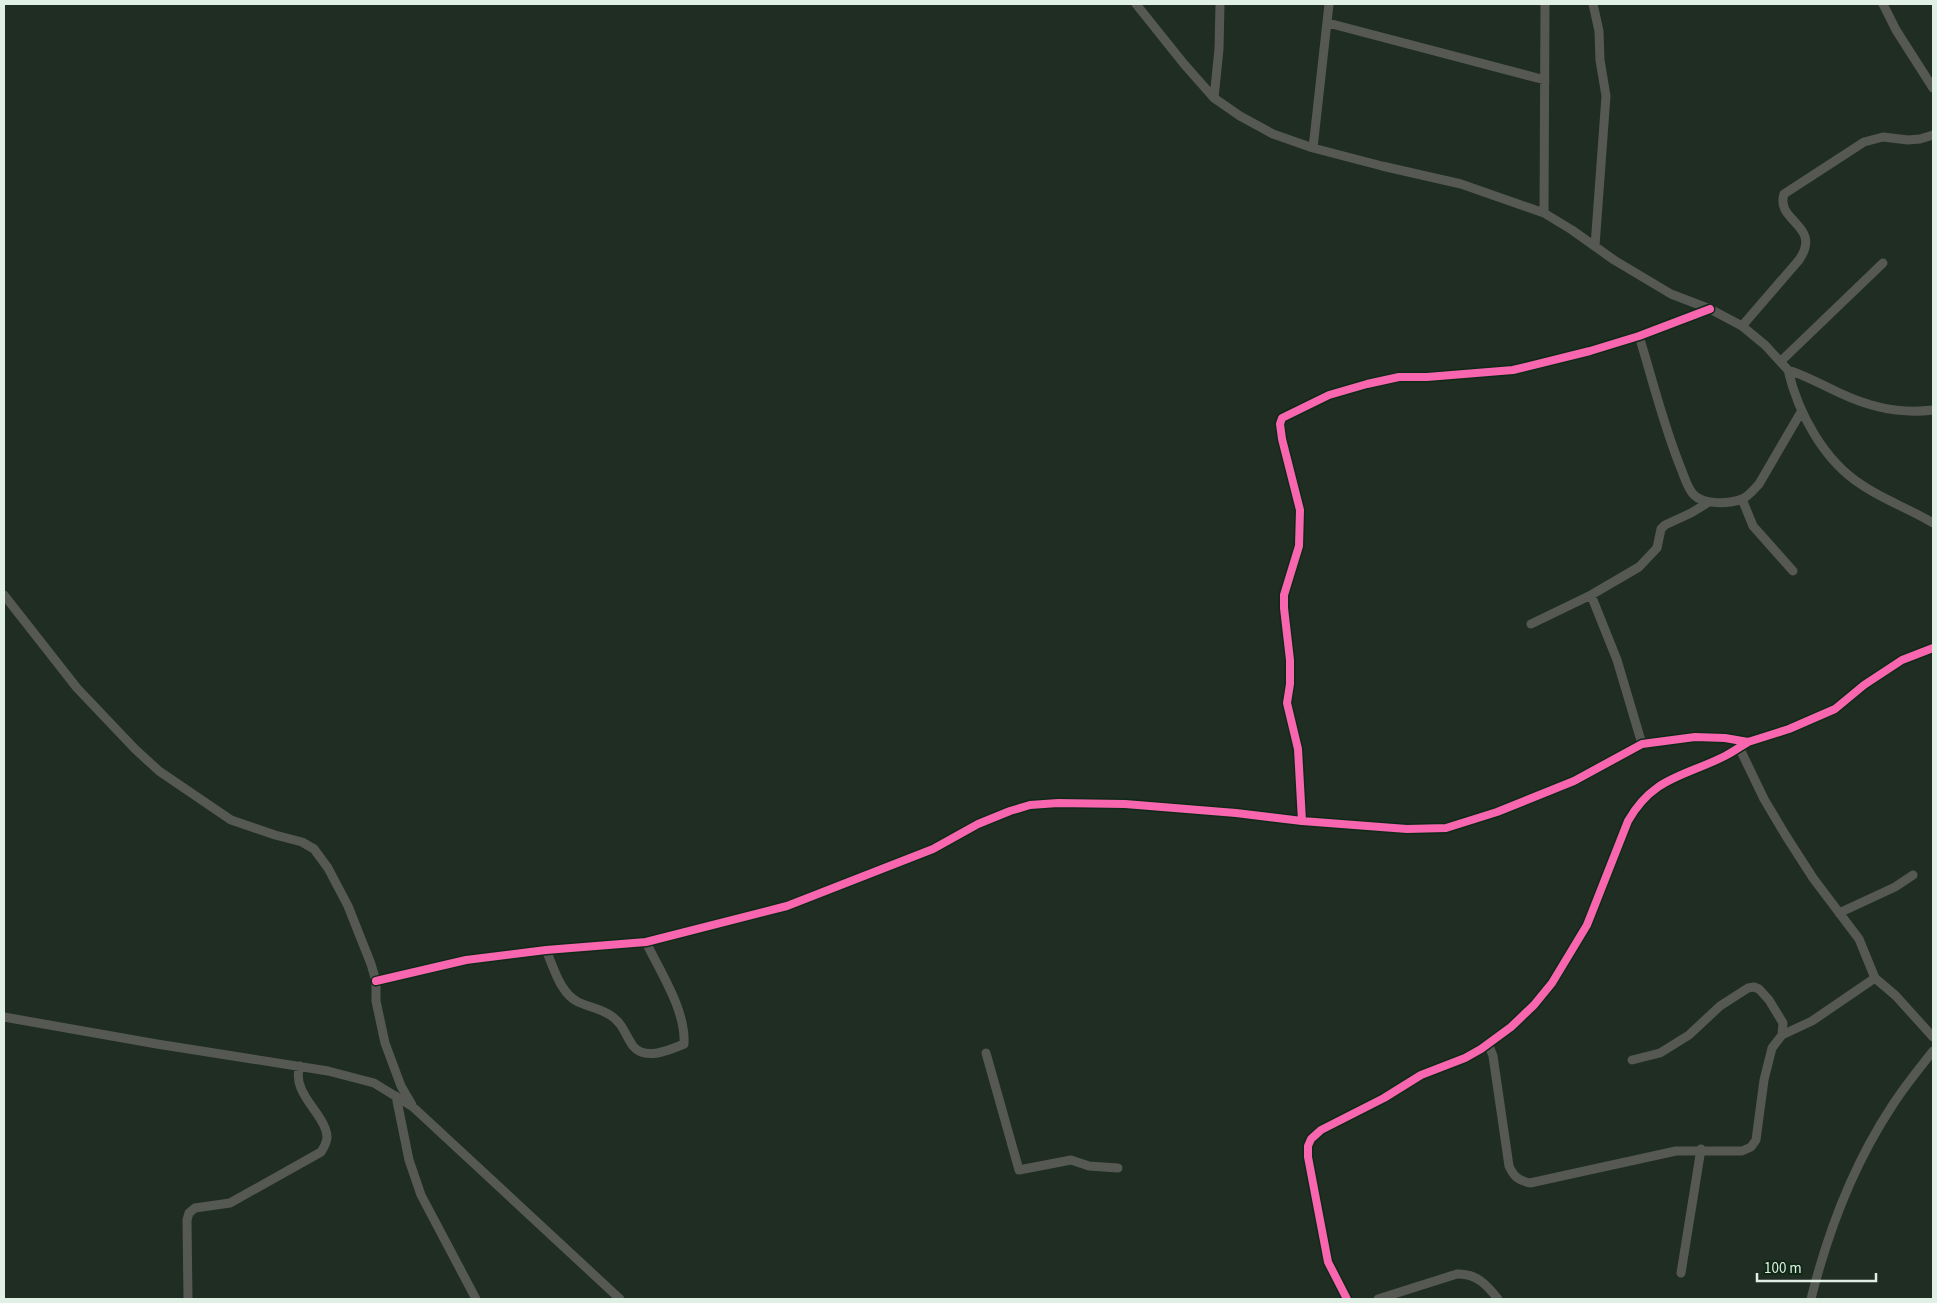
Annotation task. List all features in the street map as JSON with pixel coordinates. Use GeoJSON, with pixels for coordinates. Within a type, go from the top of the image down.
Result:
{"type":"FeatureCollection","features":[{"type":"Feature","properties":{"kind":"street"},"geometry":{"type":"LineString","coordinates":[[1136,4],[1214,98],[1240,116],[1273,134],[1313,148],[1461,184],[1544,213],[1614,260],[1672,294],[1742,326],[1752,333],[1788,370],[1792,388],[1801,412],[1841,468],[1850,477],[1877,494],[1908,508],[1933,523]]}},
{"type":"Feature","properties":{"kind":"street"},"geometry":{"type":"LineString","coordinates":[[1214,98],[1219,49],[1220,4]]}},
{"type":"Feature","properties":{"kind":"street"},"geometry":{"type":"LineString","coordinates":[[1313,148],[1330,4]]}},
{"type":"Feature","properties":{"kind":"street"},"geometry":{"type":"LineString","coordinates":[[1544,213],[1545,4]]}},
{"type":"Feature","properties":{"kind":"street"},"geometry":{"type":"LineString","coordinates":[[1593,4],[1599,31],[1600,60],[1606,96],[1595,246]]}},
{"type":"Feature","properties":{"kind":"street"},"geometry":{"type":"LineString","coordinates":[[1883,4],[1896,30],[1933,88]]}},
{"type":"Feature","properties":{"kind":"street"},"geometry":{"type":"LineString","coordinates":[[1328,23],[1545,80]]}},
{"type":"Feature","properties":{"kind":"street"},"geometry":{"type":"LineString","coordinates":[[1742,326],[1799,260],[1806,248],[1805,236],[1785,209],[1783,204],[1784,194],[1864,142],[1874,138],[1883,137],[1908,140],[1933,135]]}},
{"type":"Feature","properties":{"kind":"street"},"geometry":{"type":"LineString","coordinates":[[1781,361],[1883,263]]}},
{"type":"Feature","properties":{"kind":"street"},"geometry":{"type":"LineString","coordinates":[[1302,821],[1298,749],[1286,703],[1290,684],[1290,660],[1284,608],[1284,595],[1299,546],[1300,510],[1282,438],[1280,424],[1282,418],[1329,396],[1367,384],[1399,377],[1428,378],[1513,370],[1590,351],[1639,336],[1710,310]]}},
{"type":"Feature","properties":{"kind":"street"},"geometry":{"type":"LineString","coordinates":[[1639,336],[1678,460],[1690,489],[1694,495],[1709,502]]}},
{"type":"Feature","properties":{"kind":"street"},"geometry":{"type":"LineString","coordinates":[[1788,370],[1806,376],[1845,395],[1876,406],[1896,410],[1933,410]]}},
{"type":"Feature","properties":{"kind":"street"},"geometry":{"type":"LineString","coordinates":[[1531,624],[1590,595],[1639,566],[1656,548],[1661,529],[1665,525],[1709,502],[1742,499],[1750,494],[1759,484],[1801,412]]}},
{"type":"Feature","properties":{"kind":"street"},"geometry":{"type":"LineString","coordinates":[[1742,499],[1753,526],[1793,571]]}},
{"type":"Feature","properties":{"kind":"street"},"geometry":{"type":"LineString","coordinates":[[4,595],[77,688],[135,749],[159,771],[231,820],[302,842],[314,849],[328,868],[348,906],[376,981],[376,1001],[385,1043],[401,1086],[413,1107]]}},
{"type":"Feature","properties":{"kind":"street"},"geometry":{"type":"LineString","coordinates":[[1590,595],[1617,660],[1642,744]]}},
{"type":"Feature","properties":{"kind":"street"},"geometry":{"type":"LineString","coordinates":[[1347,1299],[1328,1262],[1308,1157],[1308,1146],[1311,1139],[1321,1130],[1384,1098],[1421,1075],[1465,1058],[1481,1049],[1510,1027],[1534,1005],[1552,983],[1587,925],[1628,821],[1637,805],[1658,785],[1725,756],[1748,742],[1789,730],[1828,713],[1902,660],[1933,648]]}},
{"type":"Feature","properties":{"kind":"street"},"geometry":{"type":"LineString","coordinates":[[376,981],[466,960],[546,950],[646,942],[787,906],[933,849],[978,824],[1010,811],[1030,806],[1058,803],[1126,804],[1407,829],[1446,828],[1496,812],[1574,781],[1642,744],[1695,737],[1725,738],[1748,742]]}},
{"type":"Feature","properties":{"kind":"street"},"geometry":{"type":"LineString","coordinates":[[1739,747],[1764,799],[1786,836],[1859,939],[1875,978],[1896,996],[1933,1037]]}},
{"type":"Feature","properties":{"kind":"street"},"geometry":{"type":"LineString","coordinates":[[1839,913],[1895,887],[1913,875]]}},
{"type":"Feature","properties":{"kind":"street"},"geometry":{"type":"LineString","coordinates":[[546,950],[561,985],[570,995],[577,1001],[611,1015],[620,1024],[634,1047],[649,1054],[673,1049],[684,1044],[684,1034],[683,1022],[646,942]]}},
{"type":"Feature","properties":{"kind":"street"},"geometry":{"type":"LineString","coordinates":[[1488,1043],[1493,1056],[1509,1166],[1513,1175],[1520,1181],[1530,1183],[1676,1151],[1702,1149],[1742,1151],[1752,1147],[1756,1140],[1764,1080],[1772,1048],[1782,1035],[1812,1021],[1875,978]]}},
{"type":"Feature","properties":{"kind":"street"},"geometry":{"type":"LineString","coordinates":[[1632,1060],[1660,1053],[1689,1035],[1720,1006],[1748,988],[1754,987],[1760,989],[1769,1000],[1783,1023],[1782,1035]]}},
{"type":"Feature","properties":{"kind":"street"},"geometry":{"type":"LineString","coordinates":[[4,1016],[157,1044],[328,1071],[374,1083],[413,1107],[620,1299]]}},
{"type":"Feature","properties":{"kind":"street"},"geometry":{"type":"LineString","coordinates":[[1811,1299],[1820,1261],[1843,1198],[1868,1146],[1892,1105],[1933,1051]]}},
{"type":"Feature","properties":{"kind":"street"},"geometry":{"type":"LineString","coordinates":[[986,1053],[1019,1170],[1071,1160],[1089,1166],[1118,1168]]}},
{"type":"Feature","properties":{"kind":"street"},"geometry":{"type":"LineString","coordinates":[[188,1299],[187,1220],[190,1213],[195,1208],[230,1203],[321,1152],[325,1145],[327,1138],[325,1130],[299,1086],[297,1074],[300,1066]]}},
{"type":"Feature","properties":{"kind":"street"},"geometry":{"type":"LineString","coordinates":[[396,1096],[408,1160],[421,1195],[476,1299]]}},
{"type":"Feature","properties":{"kind":"street"},"geometry":{"type":"LineString","coordinates":[[1682,1273],[1702,1149]]}},
{"type":"Feature","properties":{"kind":"street"},"geometry":{"type":"LineString","coordinates":[[1378,1299],[1457,1274],[1466,1274],[1478,1278],[1498,1299]]}},
{"type":"Feature","properties":{"kind":"cycle path"},"geometry":{"type":"LineString","coordinates":[[1302,821],[1298,749],[1287,703],[1290,684],[1290,660],[1284,608],[1284,595],[1299,546],[1300,510],[1282,439],[1280,424],[1282,418],[1329,395],[1367,384],[1399,377],[1427,377],[1513,370],[1590,351],[1639,336],[1710,309]]}},
{"type":"Feature","properties":{"kind":"cycle path"},"geometry":{"type":"LineString","coordinates":[[376,981],[466,960],[546,950],[646,942],[787,906],[933,849],[978,824],[1030,805],[1058,803],[1125,804],[1407,829],[1446,828],[1497,812],[1574,781],[1642,744],[1695,737],[1725,738],[1748,742],[1789,729],[1835,709],[1864,685],[1902,660],[1933,648]]}},
{"type":"Feature","properties":{"kind":"cycle path"},"geometry":{"type":"LineString","coordinates":[[1347,1299],[1328,1262],[1308,1157],[1308,1146],[1311,1139],[1321,1130],[1384,1098],[1421,1075],[1465,1058],[1511,1027],[1534,1005],[1552,983],[1587,925],[1628,821],[1638,806],[1648,795],[1670,780],[1725,756],[1748,742]]}}]}
